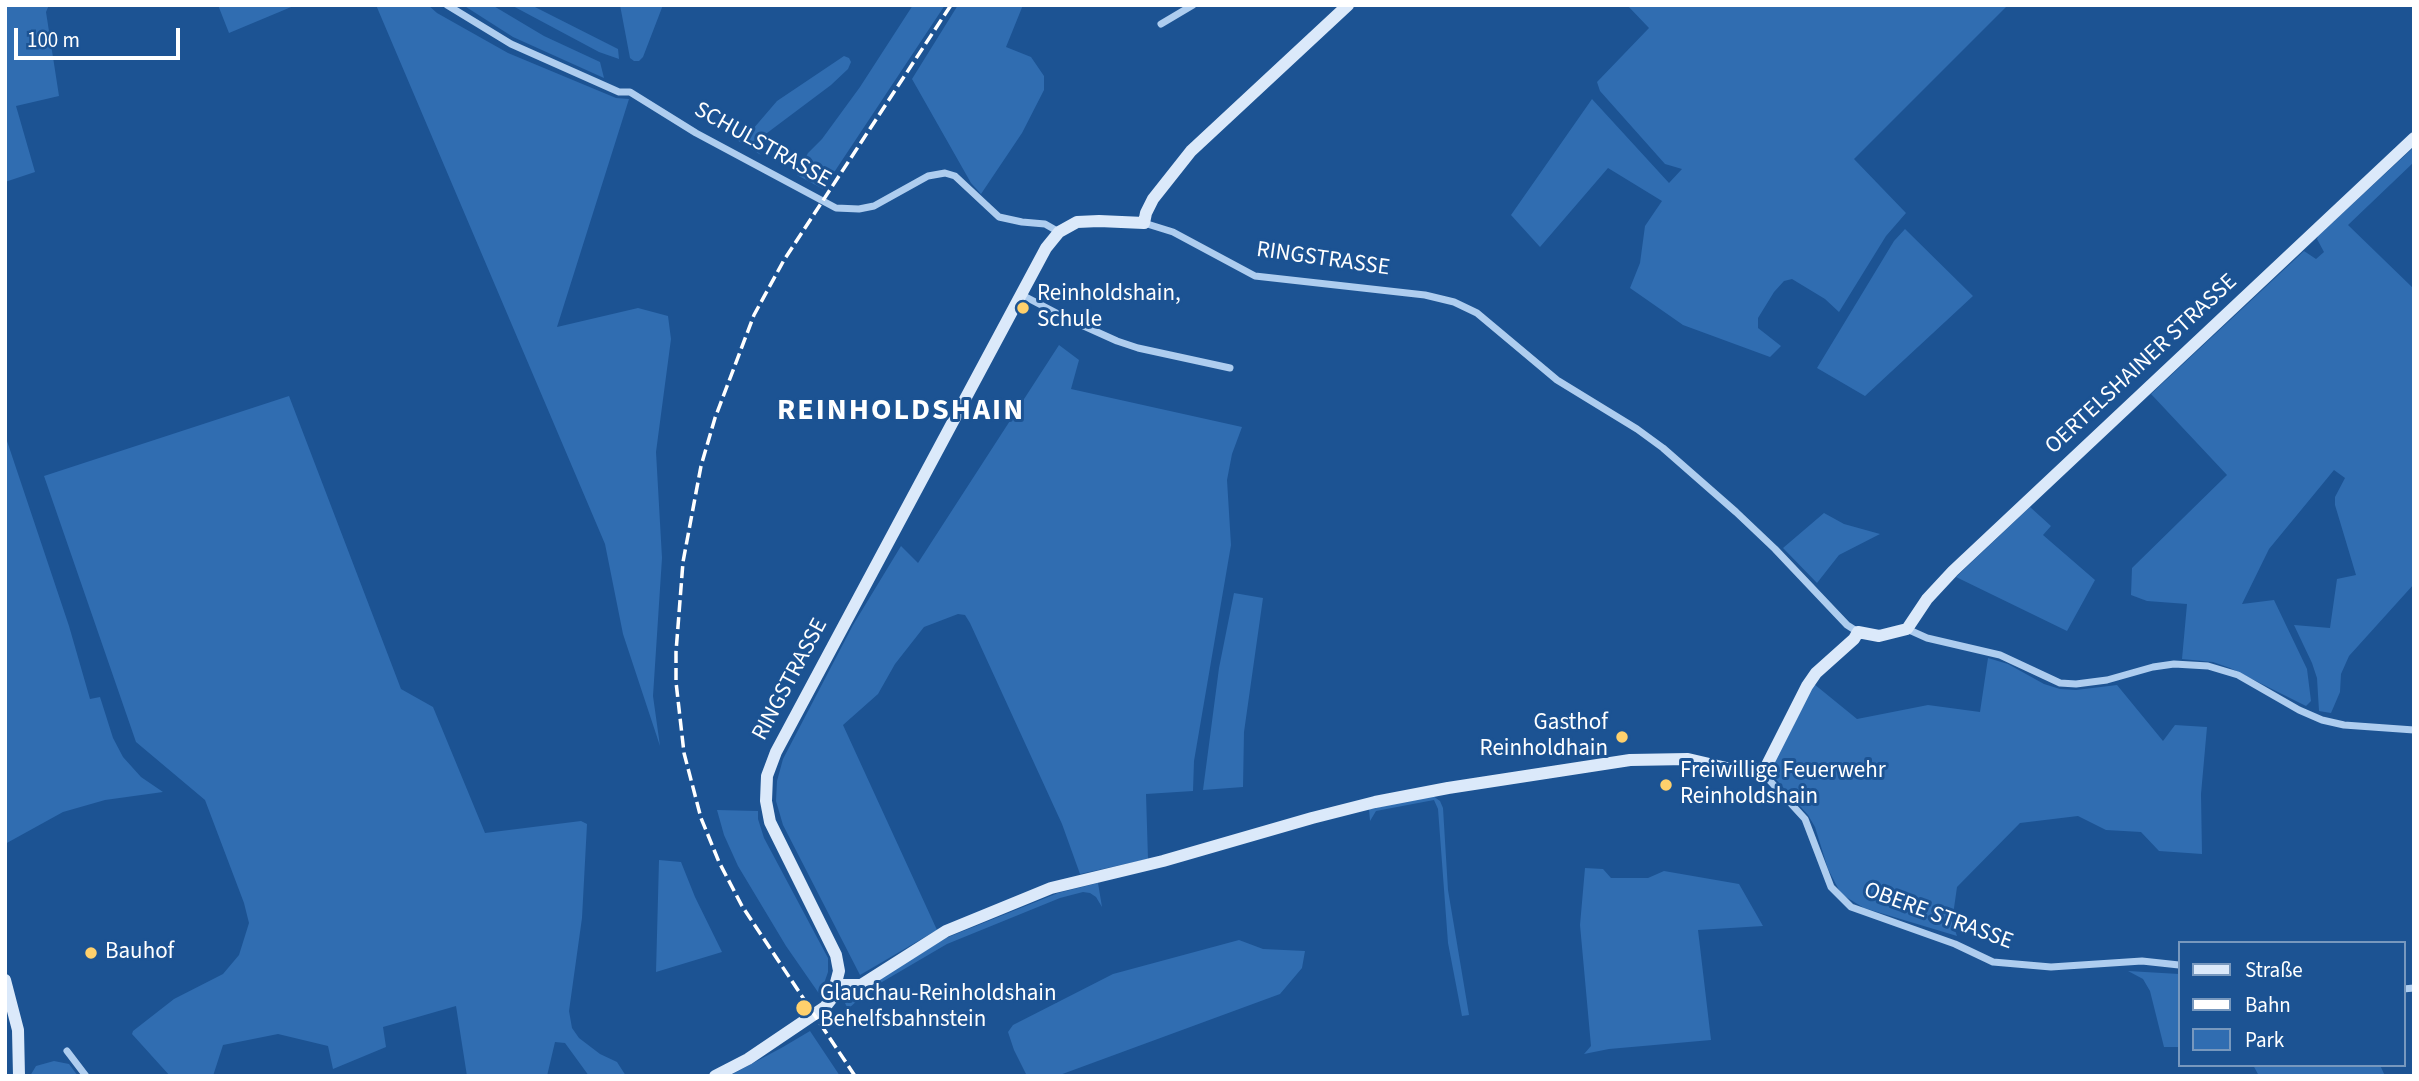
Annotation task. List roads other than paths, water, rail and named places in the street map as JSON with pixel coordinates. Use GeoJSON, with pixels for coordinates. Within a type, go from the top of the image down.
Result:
{"type":"FeatureCollection","features":[{"type":"Feature","properties":{"kind":"street","name":"SCHULSTRASSE"},"geometry":{"type":"LineString","coordinates":[[447,5],[511,44],[620,92],[630,92],[696,133],[836,208],[859,209],[874,206],[928,176],[945,173],[955,177],[999,217],[1045,224],[1059,232]]}},
{"type":"Feature","properties":{"kind":"street"},"geometry":{"type":"LineString","coordinates":[[1161,24],[1193,5]]}},
{"type":"Feature","properties":{"kind":"street"},"geometry":{"type":"LineString","coordinates":[[1144,223],[1153,199],[1191,151],[1348,5]]}},
{"type":"Feature","properties":{"kind":"street","name":"OERTELSHAINER STRASSE"},"geometry":{"type":"LineString","coordinates":[[1907,629],[1927,599],[1953,571],[2414,138]]}},
{"type":"Feature","properties":{"kind":"street","name":"RINGSTRASSE"},"geometry":{"type":"LineString","coordinates":[[836,985],[839,971],[836,955],[770,821],[766,801],[767,776],[781,741],[1046,248],[1059,232],[1070,225],[1086,221],[1144,223],[1173,232],[1255,276],[1425,295],[1454,302],[1477,313],[1557,380],[1663,448],[1756,530],[1847,625],[1858,632]]}},
{"type":"Feature","properties":{"kind":"street"},"geometry":{"type":"LineString","coordinates":[[1022,295],[1117,341],[1230,368]]}},
{"type":"Feature","properties":{"kind":"street"},"geometry":{"type":"LineString","coordinates":[[715,1076],[748,1059],[825,1007],[832,998],[836,985],[861,985],[946,930],[1052,888],[1163,861],[1363,805],[1448,788],[1630,760],[1688,759],[1740,772],[1759,770],[1766,767],[1816,673],[1854,639],[1858,632],[1879,636],[1907,629],[1927,638],[2000,655],[2060,683],[2107,680],[2174,664],[2208,666],[2238,675],[2322,720],[2356,727],[2414,730]]}},
{"type":"Feature","properties":{"kind":"street","name":"OBERE STRASSE"},"geometry":{"type":"LineString","coordinates":[[1759,770],[1805,819],[1831,887],[1851,906],[1955,944],[1993,962],[2051,967],[2142,961],[2178,965]]}},
{"type":"Feature","properties":{"kind":"street"},"geometry":{"type":"LineString","coordinates":[[5,981],[18,1030],[19,1076]]}},
{"type":"Feature","properties":{"kind":"street"},"geometry":{"type":"LineString","coordinates":[[67,1051],[86,1076]]}},
{"type":"Feature","properties":{"kind":"railway"},"geometry":{"type":"LineString","coordinates":[[855,1076],[742,906],[719,862],[701,818],[684,753],[676,682],[683,562],[701,466],[715,418],[754,315],[784,260],[951,5]]}},
{"type":"Feature","properties":{"kind":"place","name":"Reinholdshain, Schule"},"geometry":{"type":"Point","coordinates":[1023,308]}},
{"type":"Feature","properties":{"kind":"place","name":"Gasthof Reinholdhain"},"geometry":{"type":"Point","coordinates":[1622,737]}},
{"type":"Feature","properties":{"kind":"place","name":"Freiwillige Feuerwehr Reinholdshain"},"geometry":{"type":"Point","coordinates":[1666,785]}},
{"type":"Feature","properties":{"kind":"place","name":"Bauhof"},"geometry":{"type":"Point","coordinates":[91,953]}},
{"type":"Feature","properties":{"kind":"place","name":"Glauchau-Reinholdshain Behelfsbahnstein"},"geometry":{"type":"Point","coordinates":[804,1008]}},
{"type":"Feature","properties":{"kind":"district","name":"REINHOLDSHAIN"},"geometry":{"type":"Point","coordinates":[901,412]}}]}
